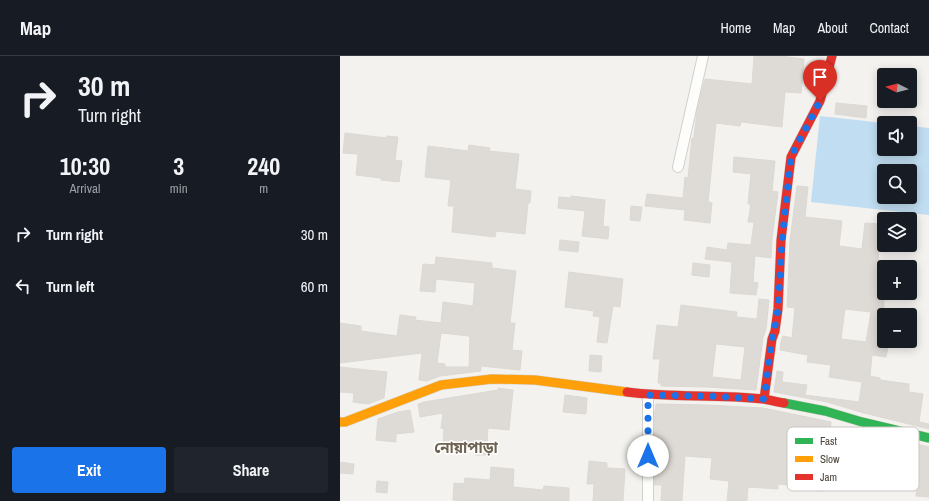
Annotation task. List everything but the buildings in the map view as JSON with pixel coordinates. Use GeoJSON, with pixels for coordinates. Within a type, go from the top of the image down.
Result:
{"type":"FeatureCollection","features":[{"type":"Feature","properties":{"kind":"street"},"geometry":{"type":"LineString","coordinates":[[678,167],[704,56]]}},
{"type":"Feature","properties":{"kind":"street"},"geometry":{"type":"LineString","coordinates":[[764,399],[772,339],[778,309],[782,240],[791,156],[820,101],[832,56]]}},
{"type":"Feature","properties":{"kind":"street"},"geometry":{"type":"LineString","coordinates":[[340,422],[352,420],[441,385],[492,379],[534,380],[648,395],[764,399],[825,411],[883,427]]}},
{"type":"Feature","properties":{"kind":"street"},"geometry":{"type":"LineString","coordinates":[[648,395],[648,501]]}},
{"type":"Feature","properties":{"kind":"street"},"geometry":{"type":"LineString","coordinates":[[919,436],[929,438]]}},
{"type":"Feature","properties":{"kind":"water"},"geometry":{"type":"Polygon","coordinates":[[[820,116],[877,122],[877,156],[917,156],[917,127],[929,128],[929,215],[917,214],[917,212],[902,212],[811,202],[820,116]]]}},
{"type":"Feature","properties":{"kind":"traffic: fast"},"geometry":{"type":"LineString","coordinates":[[784,403],[825,411],[883,427]]}},
{"type":"Feature","properties":{"kind":"traffic: fast"},"geometry":{"type":"LineString","coordinates":[[919,436],[929,438]]}},
{"type":"Feature","properties":{"kind":"traffic: slow"},"geometry":{"type":"LineString","coordinates":[[340,422],[345,422],[441,385],[492,379],[535,380],[627,392]]}},
{"type":"Feature","properties":{"kind":"traffic: jam"},"geometry":{"type":"LineString","coordinates":[[764,399],[772,339],[775,331],[778,309],[781,240],[791,157],[820,101],[832,56]]}},
{"type":"Feature","properties":{"kind":"traffic: jam"},"geometry":{"type":"LineString","coordinates":[[627,392],[661,395],[763,399],[784,403]]}},
{"type":"Feature","properties":{"kind":"district","name":"নোয়াপাড়া"},"geometry":{"type":"Point","coordinates":[466,448]}},
{"type":"Feature","properties":{"kind":"route"},"geometry":{"type":"LineString","coordinates":[[648,456],[648,395],[764,399],[772,339],[778,309],[782,240],[791,156],[820,101]]}}]}
